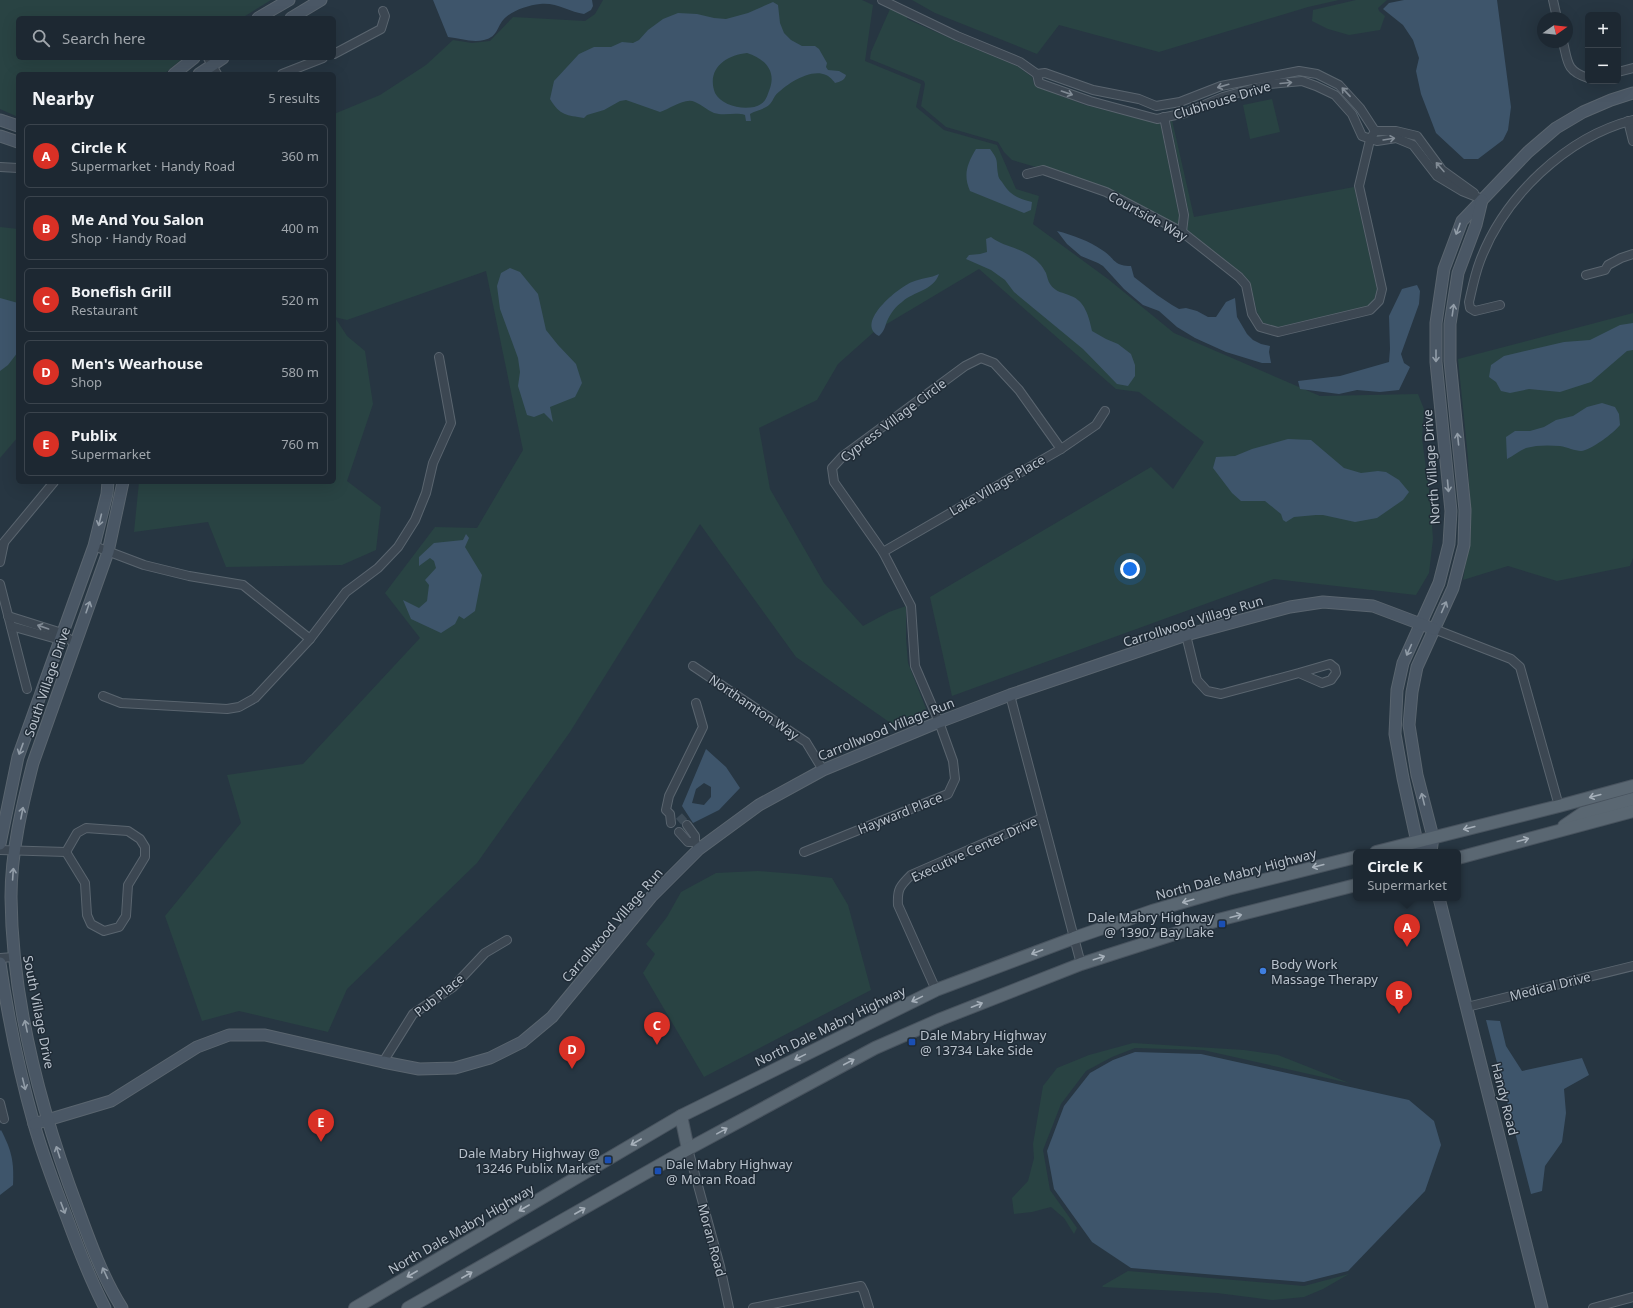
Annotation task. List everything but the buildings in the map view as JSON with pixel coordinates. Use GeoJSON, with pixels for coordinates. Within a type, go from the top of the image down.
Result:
{"type":"FeatureCollection","features":[{"type":"Feature","properties":{"kind":"main road"},"geometry":{"type":"LineString","coordinates":[[1402,849],[1420,847],[1433,837],[1633,786]]}},
{"type":"Feature","properties":{"kind":"main road"},"geometry":{"type":"LineString","coordinates":[[1556,831],[1583,813],[1633,799]]}},
{"type":"Feature","properties":{"kind":"main road"},"geometry":{"type":"LineString","coordinates":[[1461,857],[1633,811]]}},
{"type":"Feature","properties":{"kind":"main road","name":"North Dale Mabry Highway"},"geometry":{"type":"LineString","coordinates":[[355,1308],[670,1122],[936,990],[1074,938],[1152,911],[1228,889],[1353,858]]}},
{"type":"Feature","properties":{"kind":"main road"},"geometry":{"type":"LineString","coordinates":[[408,1308],[688,1149],[875,1048],[941,1019],[1081,964],[1218,920],[1353,886]]}},
{"type":"Feature","properties":{"kind":"main road"},"geometry":{"type":"LineString","coordinates":[[681,1116],[688,1149]]}},
{"type":"Feature","properties":{"kind":"main road"},"geometry":{"type":"LineString","coordinates":[[670,1122],[688,1149]]}},
{"type":"Feature","properties":{"kind":"street"},"geometry":{"type":"LineString","coordinates":[[261,16],[289,0]]}},
{"type":"Feature","properties":{"kind":"street"},"geometry":{"type":"LineString","coordinates":[[293,16],[321,0]]}},
{"type":"Feature","properties":{"kind":"street","name":"Clubhouse Drive"},"geometry":{"type":"LineString","coordinates":[[882,0],[920,20],[1020,62],[1037,74],[1039,83],[1090,101],[1157,119],[1185,113],[1223,97],[1269,84],[1302,81],[1336,95],[1352,114],[1362,136],[1370,140]]}},
{"type":"Feature","properties":{"kind":"street"},"geometry":{"type":"LineString","coordinates":[[1553,0],[1556,12]]}},
{"type":"Feature","properties":{"kind":"street"},"geometry":{"type":"LineString","coordinates":[[336,53],[381,29],[385,16],[383,11]]}},
{"type":"Feature","properties":{"kind":"street"},"geometry":{"type":"LineString","coordinates":[[1564,48],[1569,66],[1576,74],[1585,77]]}},
{"type":"Feature","properties":{"kind":"street"},"geometry":{"type":"LineString","coordinates":[[176,72],[192,60]]}},
{"type":"Feature","properties":{"kind":"street"},"geometry":{"type":"LineString","coordinates":[[287,72],[318,60]]}},
{"type":"Feature","properties":{"kind":"street"},"geometry":{"type":"LineString","coordinates":[[202,72],[212,65]]}},
{"type":"Feature","properties":{"kind":"street"},"geometry":{"type":"LineString","coordinates":[[1621,71],[1633,68]]}},
{"type":"Feature","properties":{"kind":"street","name":"Clubhouse Drive"},"geometry":{"type":"LineString","coordinates":[[1037,74],[1045,73],[1093,90],[1139,99],[1156,106],[1180,102],[1221,86],[1299,71],[1317,74],[1339,85],[1360,108],[1375,131]]}},
{"type":"Feature","properties":{"kind":"street"},"geometry":{"type":"LineString","coordinates":[[1090,101],[1093,90]]}},
{"type":"Feature","properties":{"kind":"street","name":"North Village Drive"},"geometry":{"type":"LineString","coordinates":[[1420,847],[1403,778],[1395,734],[1397,690],[1403,663],[1439,582],[1449,544],[1450,511],[1436,362],[1436,323],[1444,269],[1462,221],[1528,152],[1556,128],[1583,112],[1610,100],[1633,93]]}},
{"type":"Feature","properties":{"kind":"street"},"geometry":{"type":"LineString","coordinates":[[1164,117],[1184,215],[1182,232]]}},
{"type":"Feature","properties":{"kind":"street"},"geometry":{"type":"LineString","coordinates":[[0,120],[16,125]]}},
{"type":"Feature","properties":{"kind":"street"},"geometry":{"type":"LineString","coordinates":[[1500,305],[1474,311],[1470,308],[1469,302],[1480,261],[1500,221],[1525,187],[1555,159],[1589,137],[1631,120],[1633,141]]}},
{"type":"Feature","properties":{"kind":"street"},"geometry":{"type":"LineString","coordinates":[[1375,131],[1396,131],[1417,136],[1442,170],[1482,199]]}},
{"type":"Feature","properties":{"kind":"street","name":"Courtside Way"},"geometry":{"type":"LineString","coordinates":[[1027,174],[1043,170],[1106,192],[1182,232],[1246,285],[1252,314],[1260,327],[1278,332],[1370,310],[1379,301],[1382,289],[1359,186],[1370,140],[1375,131]]}},
{"type":"Feature","properties":{"kind":"street"},"geometry":{"type":"LineString","coordinates":[[0,136],[16,141]]}},
{"type":"Feature","properties":{"kind":"street"},"geometry":{"type":"LineString","coordinates":[[1370,140],[1377,141],[1396,138],[1413,145],[1437,176],[1462,191],[1482,199]]}},
{"type":"Feature","properties":{"kind":"street"},"geometry":{"type":"LineString","coordinates":[[0,167],[16,168]]}},
{"type":"Feature","properties":{"kind":"street"},"geometry":{"type":"LineString","coordinates":[[1431,849],[1433,837],[1417,775],[1409,725],[1412,692],[1416,674],[1434,628],[1453,588],[1464,546],[1465,510],[1450,361],[1450,324],[1458,273],[1476,225],[1482,199]]}},
{"type":"Feature","properties":{"kind":"street"},"geometry":{"type":"LineString","coordinates":[[1586,275],[1605,270],[1608,265],[1633,254]]}},
{"type":"Feature","properties":{"kind":"street"},"geometry":{"type":"LineString","coordinates":[[103,696],[121,703],[227,709],[239,707],[255,698],[310,639],[346,592],[378,568],[398,547],[415,520],[426,493],[433,463],[451,422],[439,357]]}},
{"type":"Feature","properties":{"kind":"street","name":"Cypress Village Circle"},"geometry":{"type":"LineString","coordinates":[[907,599],[883,552],[834,482],[832,468],[843,456],[965,366],[981,358],[994,363],[1018,390],[1061,449]]}},
{"type":"Feature","properties":{"kind":"street","name":"Lake Village Place"},"geometry":{"type":"LineString","coordinates":[[883,552],[1061,449],[1096,425],[1105,411]]}},
{"type":"Feature","properties":{"kind":"street"},"geometry":{"type":"LineString","coordinates":[[0,562],[2,545],[52,484]]}},
{"type":"Feature","properties":{"kind":"street","name":"South Village Drive"},"geometry":{"type":"LineString","coordinates":[[0,844],[18,757],[94,546],[107,494],[108,484]]}},
{"type":"Feature","properties":{"kind":"street","name":"South Village Drive"},"geometry":{"type":"LineString","coordinates":[[122,1308],[90,1241],[66,1178],[48,1121],[21,1004],[14,957],[11,896],[15,852],[33,763],[108,552],[123,484]]}},
{"type":"Feature","properties":{"kind":"street"},"geometry":{"type":"LineString","coordinates":[[94,546],[144,565],[189,576],[243,585],[310,639]]}},
{"type":"Feature","properties":{"kind":"street"},"geometry":{"type":"LineString","coordinates":[[0,584],[27,689]]}},
{"type":"Feature","properties":{"kind":"street","name":"Hayward Place"},"geometry":{"type":"LineString","coordinates":[[804,852],[948,794],[956,779],[953,761],[939,722],[915,666],[911,606],[907,599]]}},
{"type":"Feature","properties":{"kind":"street","name":"Carrollwood Village Run"},"geometry":{"type":"LineString","coordinates":[[34,1124],[111,1101],[197,1047],[229,1035],[265,1035],[419,1069],[455,1068],[490,1058],[522,1042],[552,1017],[651,897],[697,846],[759,804],[823,770],[939,722],[1010,695],[1186,635],[1290,607],[1323,602],[1373,606],[1434,628]]}},
{"type":"Feature","properties":{"kind":"street"},"geometry":{"type":"LineString","coordinates":[[8,616],[15,617],[75,644]]}},
{"type":"Feature","properties":{"kind":"street"},"geometry":{"type":"LineString","coordinates":[[11,626],[61,637]]}},
{"type":"Feature","properties":{"kind":"street"},"geometry":{"type":"LineString","coordinates":[[1434,628],[1511,659],[1520,667],[1559,806]]}},
{"type":"Feature","properties":{"kind":"street"},"geometry":{"type":"LineString","coordinates":[[1186,635],[1197,680],[1207,691],[1221,694],[1299,673]]}},
{"type":"Feature","properties":{"kind":"street","name":"Northamton Way"},"geometry":{"type":"LineString","coordinates":[[694,666],[806,742],[823,770]]}},
{"type":"Feature","properties":{"kind":"street","name":"Executive Center Drive"},"geometry":{"type":"LineString","coordinates":[[1010,695],[1081,964]]}},
{"type":"Feature","properties":{"kind":"street"},"geometry":{"type":"LineString","coordinates":[[672,823],[670,814],[666,810],[669,796],[703,727],[696,703]]}},
{"type":"Feature","properties":{"kind":"street"},"geometry":{"type":"LineString","coordinates":[[1395,734],[1410,734]]}},
{"type":"Feature","properties":{"kind":"street"},"geometry":{"type":"LineString","coordinates":[[670,814],[679,816]]}},
{"type":"Feature","properties":{"kind":"street","name":"Executive Center Drive"},"geometry":{"type":"LineString","coordinates":[[936,990],[898,905],[897,894],[900,885],[911,875],[1042,818]]}},
{"type":"Feature","properties":{"kind":"street"},"geometry":{"type":"LineString","coordinates":[[687,825],[695,836],[697,846]]}},
{"type":"Feature","properties":{"kind":"street"},"geometry":{"type":"LineString","coordinates":[[86,828],[128,831],[140,839],[145,847],[145,857],[128,885],[126,916],[119,927],[104,931],[91,924],[87,915],[85,883],[66,852],[77,833],[86,828]]}},
{"type":"Feature","properties":{"kind":"street"},"geometry":{"type":"LineString","coordinates":[[679,832],[688,842],[697,846]]}},
{"type":"Feature","properties":{"kind":"street"},"geometry":{"type":"LineString","coordinates":[[0,850],[15,852],[66,852]]}},
{"type":"Feature","properties":{"kind":"street","name":"Handy Road"},"geometry":{"type":"LineString","coordinates":[[1440,901],[1542,1308]]}},
{"type":"Feature","properties":{"kind":"street","name":"Pub Place"},"geometry":{"type":"LineString","coordinates":[[383,1062],[413,1014],[453,987],[485,953],[508,940]]}},
{"type":"Feature","properties":{"kind":"street"},"geometry":{"type":"LineString","coordinates":[[0,958],[14,957]]}},
{"type":"Feature","properties":{"kind":"street"},"geometry":{"type":"LineString","coordinates":[[0,963],[8,1013],[34,1124],[54,1184],[78,1246],[105,1308]]}},
{"type":"Feature","properties":{"kind":"street","name":"Medical Drive"},"geometry":{"type":"LineString","coordinates":[[1467,1007],[1633,966]]}},
{"type":"Feature","properties":{"kind":"street"},"geometry":{"type":"LineString","coordinates":[[0,1103],[4,1119]]}},
{"type":"Feature","properties":{"kind":"street","name":"Moran Road"},"geometry":{"type":"LineString","coordinates":[[688,1149],[720,1266],[729,1308]]}},
{"type":"Feature","properties":{"kind":"street"},"geometry":{"type":"LineString","coordinates":[[753,1308],[861,1286],[869,1308]]}},
{"type":"Feature","properties":{"kind":"street"},"geometry":{"type":"LineString","coordinates":[[1593,1308],[1620,1304],[1633,1297]]}},
{"type":"Feature","properties":{"kind":"green space"},"geometry":{"type":"Polygon","coordinates":[[[0,0],[271,0],[245,16],[16,16],[16,60],[181,60],[166,72],[16,72],[16,116],[0,109],[0,0]]]}},
{"type":"Feature","properties":{"kind":"green space"},"geometry":{"type":"Polygon","coordinates":[[[603,0],[862,0],[873,5],[865,61],[921,84],[916,107],[944,130],[997,145],[1016,189],[1039,196],[1033,224],[1108,279],[1174,333],[1320,396],[1418,394],[1424,409],[1422,439],[1430,497],[1433,539],[1429,573],[1416,595],[1274,579],[952,696],[930,597],[1151,467],[1173,489],[1204,442],[1139,392],[1116,389],[979,269],[875,331],[838,364],[817,400],[759,428],[770,489],[824,583],[863,626],[889,612],[906,606],[908,663],[927,711],[892,724],[796,657],[700,524],[570,732],[477,863],[347,989],[328,1032],[239,1011],[202,1021],[165,916],[241,823],[227,775],[303,764],[420,638],[385,593],[435,527],[477,528],[523,450],[486,271],[347,320],[336,317],[336,113],[380,95],[426,65],[453,40],[472,43],[490,41],[513,17],[585,21],[595,14],[603,0]]]}},
{"type":"Feature","properties":{"kind":"green space"},"geometry":{"type":"Polygon","coordinates":[[[912,0],[1339,0],[1308,7],[1159,52],[1059,25],[1037,54],[935,13],[912,0]]]}},
{"type":"Feature","properties":{"kind":"green space"},"geometry":{"type":"Polygon","coordinates":[[[1356,0],[1387,0],[1378,8],[1379,11],[1385,16],[1380,30],[1349,35],[1328,29],[1312,21],[1313,10],[1356,0]]]}},
{"type":"Feature","properties":{"kind":"green space"},"geometry":{"type":"Polygon","coordinates":[[[890,9],[908,16],[907,19],[1017,66],[1032,77],[1034,84],[1037,87],[1085,105],[1156,123],[1160,122],[1179,216],[1178,225],[1108,188],[1045,166],[1036,167],[1012,160],[1004,152],[998,142],[946,127],[921,106],[925,84],[924,81],[870,59],[871,52],[890,9]]]}},
{"type":"Feature","properties":{"kind":"green space"},"geometry":{"type":"Polygon","coordinates":[[[1272,99],[1280,132],[1250,139],[1243,105],[1272,99]]]}},
{"type":"Feature","properties":{"kind":"green space"},"geometry":{"type":"Polygon","coordinates":[[[1170,120],[1172,120],[1194,217],[1354,187],[1377,289],[1374,300],[1368,306],[1278,327],[1263,323],[1257,312],[1250,282],[1242,273],[1187,230],[1189,214],[1170,120]]]}},
{"type":"Feature","properties":{"kind":"green space"},"geometry":{"type":"Polygon","coordinates":[[[0,227],[16,229],[16,439],[0,458],[0,227]]]}},
{"type":"Feature","properties":{"kind":"green space"},"geometry":{"type":"Polygon","coordinates":[[[1633,313],[1633,558],[1630,566],[1557,581],[1508,566],[1463,580],[1471,531],[1468,458],[1458,359],[1633,313]]]}},
{"type":"Feature","properties":{"kind":"green space"},"geometry":{"type":"Polygon","coordinates":[[[336,319],[347,336],[365,351],[373,404],[347,481],[381,507],[376,550],[342,565],[226,567],[208,522],[134,532],[139,484],[336,484],[336,319]]]}},
{"type":"Feature","properties":{"kind":"green space"},"geometry":{"type":"Polygon","coordinates":[[[758,871],[832,878],[848,905],[871,990],[704,1077],[643,973],[655,954],[646,944],[667,917],[681,892],[716,873],[758,871]]]}},
{"type":"Feature","properties":{"kind":"green space"},"geometry":{"type":"Polygon","coordinates":[[[1133,1043],[1244,1050],[1278,1055],[1349,1083],[1203,1050],[1135,1048],[1112,1057],[1086,1071],[1061,1104],[1043,1150],[1050,1190],[1077,1228],[1074,1234],[1064,1218],[1051,1207],[1032,1212],[1014,1214],[1012,1198],[1028,1181],[1034,1158],[1033,1144],[1043,1086],[1057,1068],[1089,1055],[1133,1043]]]}},
{"type":"Feature","properties":{"kind":"green space"},"geometry":{"type":"Polygon","coordinates":[[[1128,1271],[1304,1286],[1349,1274],[1323,1289],[1304,1297],[1273,1300],[1217,1293],[1102,1286],[1128,1271]]]}},
{"type":"Feature","properties":{"kind":"water"},"geometry":{"type":"Polygon","coordinates":[[[433,0],[592,0],[593,6],[591,10],[584,14],[552,4],[540,4],[527,7],[517,10],[506,17],[495,33],[489,38],[475,41],[448,37],[433,0]]]}},
{"type":"Feature","properties":{"kind":"water"},"geometry":{"type":"Polygon","coordinates":[[[1404,0],[1497,0],[1511,107],[1508,130],[1503,140],[1478,159],[1464,159],[1436,133],[1421,94],[1416,71],[1419,58],[1413,40],[1403,25],[1383,9],[1389,3],[1404,0]]]}},
{"type":"Feature","properties":{"kind":"water"},"geometry":{"type":"Polygon","coordinates":[[[773,2],[778,5],[780,23],[784,33],[791,40],[802,46],[815,46],[819,49],[827,63],[826,67],[828,70],[839,71],[846,75],[845,78],[835,83],[828,76],[820,73],[798,79],[779,92],[768,106],[750,114],[751,121],[746,121],[745,115],[741,114],[714,113],[698,103],[691,101],[682,102],[660,112],[626,100],[620,101],[604,110],[587,115],[584,118],[564,114],[557,109],[550,99],[554,81],[579,54],[594,47],[611,47],[622,42],[633,43],[639,40],[648,30],[663,19],[678,13],[697,14],[726,19],[748,13],[773,2]],[[747,53],[739,54],[725,60],[716,70],[713,77],[713,84],[715,93],[723,102],[743,108],[750,108],[763,103],[768,95],[771,84],[771,72],[760,59],[747,53]]]}},
{"type":"Feature","properties":{"kind":"water"},"geometry":{"type":"Polygon","coordinates":[[[976,149],[990,149],[996,158],[998,175],[1000,179],[1008,190],[1015,196],[1032,202],[1031,210],[1024,213],[970,191],[966,175],[968,165],[976,149]]]}},
{"type":"Feature","properties":{"kind":"water"},"geometry":{"type":"Polygon","coordinates":[[[1057,231],[1086,241],[1106,253],[1121,265],[1131,266],[1134,277],[1157,295],[1179,309],[1186,308],[1197,311],[1208,317],[1216,317],[1226,302],[1235,298],[1237,317],[1247,334],[1253,340],[1270,346],[1269,352],[1271,363],[1262,363],[1226,352],[1195,338],[1177,327],[1159,311],[1143,305],[1124,289],[1103,266],[1081,256],[1067,244],[1057,231]]]}},
{"type":"Feature","properties":{"kind":"water"},"geometry":{"type":"Polygon","coordinates":[[[991,237],[1024,252],[1034,259],[1041,265],[1052,287],[1057,291],[1076,298],[1080,302],[1086,310],[1092,331],[1118,344],[1131,354],[1135,365],[1135,376],[1128,386],[1117,384],[1083,349],[1014,292],[1005,280],[991,270],[966,259],[969,255],[987,252],[986,239],[991,237]]]}},
{"type":"Feature","properties":{"kind":"water"},"geometry":{"type":"Polygon","coordinates":[[[510,268],[520,272],[538,294],[546,330],[576,364],[582,383],[575,397],[550,407],[553,422],[544,413],[534,417],[527,415],[518,386],[520,372],[518,358],[500,309],[497,286],[501,273],[510,268]]]}},
{"type":"Feature","properties":{"kind":"water"},"geometry":{"type":"Polygon","coordinates":[[[939,274],[932,284],[907,298],[894,310],[887,321],[884,330],[879,336],[873,330],[872,323],[875,315],[889,298],[912,282],[939,274]]]}},
{"type":"Feature","properties":{"kind":"water"},"geometry":{"type":"Polygon","coordinates":[[[1417,285],[1420,291],[1419,304],[1401,354],[1404,363],[1410,367],[1399,390],[1380,392],[1357,390],[1339,394],[1300,389],[1298,381],[1340,376],[1389,362],[1389,316],[1402,289],[1417,285]]]}},
{"type":"Feature","properties":{"kind":"water"},"geometry":{"type":"Polygon","coordinates":[[[0,298],[16,302],[16,355],[8,365],[0,371],[0,298]]]}},
{"type":"Feature","properties":{"kind":"water"},"geometry":{"type":"Polygon","coordinates":[[[1633,323],[1633,350],[1627,351],[1591,382],[1560,392],[1529,389],[1510,393],[1501,391],[1496,382],[1489,377],[1491,365],[1504,356],[1564,342],[1590,340],[1620,325],[1633,323]]]}},
{"type":"Feature","properties":{"kind":"water"},"geometry":{"type":"Polygon","coordinates":[[[1602,403],[1615,407],[1619,414],[1620,425],[1596,444],[1581,451],[1560,446],[1534,446],[1523,449],[1507,459],[1506,437],[1515,431],[1530,431],[1544,427],[1556,420],[1573,416],[1587,407],[1602,403]]]}},
{"type":"Feature","properties":{"kind":"water"},"geometry":{"type":"Polygon","coordinates":[[[1288,439],[1311,440],[1344,468],[1361,473],[1378,471],[1386,472],[1399,480],[1409,492],[1403,500],[1377,518],[1355,522],[1323,515],[1316,515],[1294,517],[1286,522],[1283,520],[1281,514],[1265,501],[1241,501],[1232,493],[1213,468],[1216,457],[1235,456],[1252,449],[1288,439]]]}},
{"type":"Feature","properties":{"kind":"water"},"geometry":{"type":"Polygon","coordinates":[[[466,534],[469,538],[465,547],[482,575],[475,611],[464,619],[459,616],[455,624],[441,633],[411,619],[403,600],[419,608],[427,601],[429,585],[425,580],[436,568],[434,561],[430,558],[419,566],[419,557],[434,543],[463,540],[466,534]]]}},
{"type":"Feature","properties":{"kind":"water"},"geometry":{"type":"Polygon","coordinates":[[[706,749],[726,767],[740,788],[719,810],[693,823],[682,806],[706,749]],[[704,783],[696,789],[692,803],[704,805],[711,797],[711,787],[704,783]]]}},
{"type":"Feature","properties":{"kind":"water"},"geometry":{"type":"Polygon","coordinates":[[[1486,1020],[1500,1021],[1506,1046],[1522,1071],[1582,1058],[1589,1075],[1564,1089],[1566,1113],[1562,1142],[1545,1166],[1542,1191],[1531,1194],[1486,1020]]]}},
{"type":"Feature","properties":{"kind":"water"},"geometry":{"type":"Polygon","coordinates":[[[1135,1052],[1201,1054],[1409,1100],[1434,1121],[1441,1145],[1425,1191],[1348,1271],[1304,1282],[1131,1268],[1092,1242],[1054,1189],[1047,1151],[1064,1106],[1090,1073],[1113,1060],[1135,1052]]]}},
{"type":"Feature","properties":{"kind":"water"},"geometry":{"type":"Polygon","coordinates":[[[1,1130],[8,1144],[13,1163],[13,1185],[0,1195],[0,1131],[1,1130]]]}},
{"type":"Feature","properties":{"kind":"tunnel"},"geometry":{"type":"LineString","coordinates":[[679,816],[687,825]]}},
{"type":"Feature","properties":{"kind":"place","name":"Dale Mabry Highway @ 13907 Bay Lake"},"geometry":{"type":"Point","coordinates":[1222,924]}},
{"type":"Feature","properties":{"kind":"place","name":"Circle K"},"geometry":{"type":"Point","coordinates":[1407,947]}},
{"type":"Feature","properties":{"kind":"place","name":"Body Work Massage Therapy"},"geometry":{"type":"Point","coordinates":[1263,971]}},
{"type":"Feature","properties":{"kind":"place","name":"Me And You Salon"},"geometry":{"type":"Point","coordinates":[1399,1014]}},
{"type":"Feature","properties":{"kind":"place","name":"Dale Mabry Highway @ 13734 Lake Side"},"geometry":{"type":"Point","coordinates":[912,1042]}},
{"type":"Feature","properties":{"kind":"place","name":"Bonefish Grill"},"geometry":{"type":"Point","coordinates":[657,1045]}},
{"type":"Feature","properties":{"kind":"place","name":"Men's Wearhouse"},"geometry":{"type":"Point","coordinates":[572,1069]}},
{"type":"Feature","properties":{"kind":"place","name":"Publix"},"geometry":{"type":"Point","coordinates":[321,1142]}},
{"type":"Feature","properties":{"kind":"place","name":"Dale Mabry Highway @ 13246 Publix Market"},"geometry":{"type":"Point","coordinates":[608,1160]}},
{"type":"Feature","properties":{"kind":"place","name":"Dale Mabry Highway @ Moran Road"},"geometry":{"type":"Point","coordinates":[658,1171]}}]}
